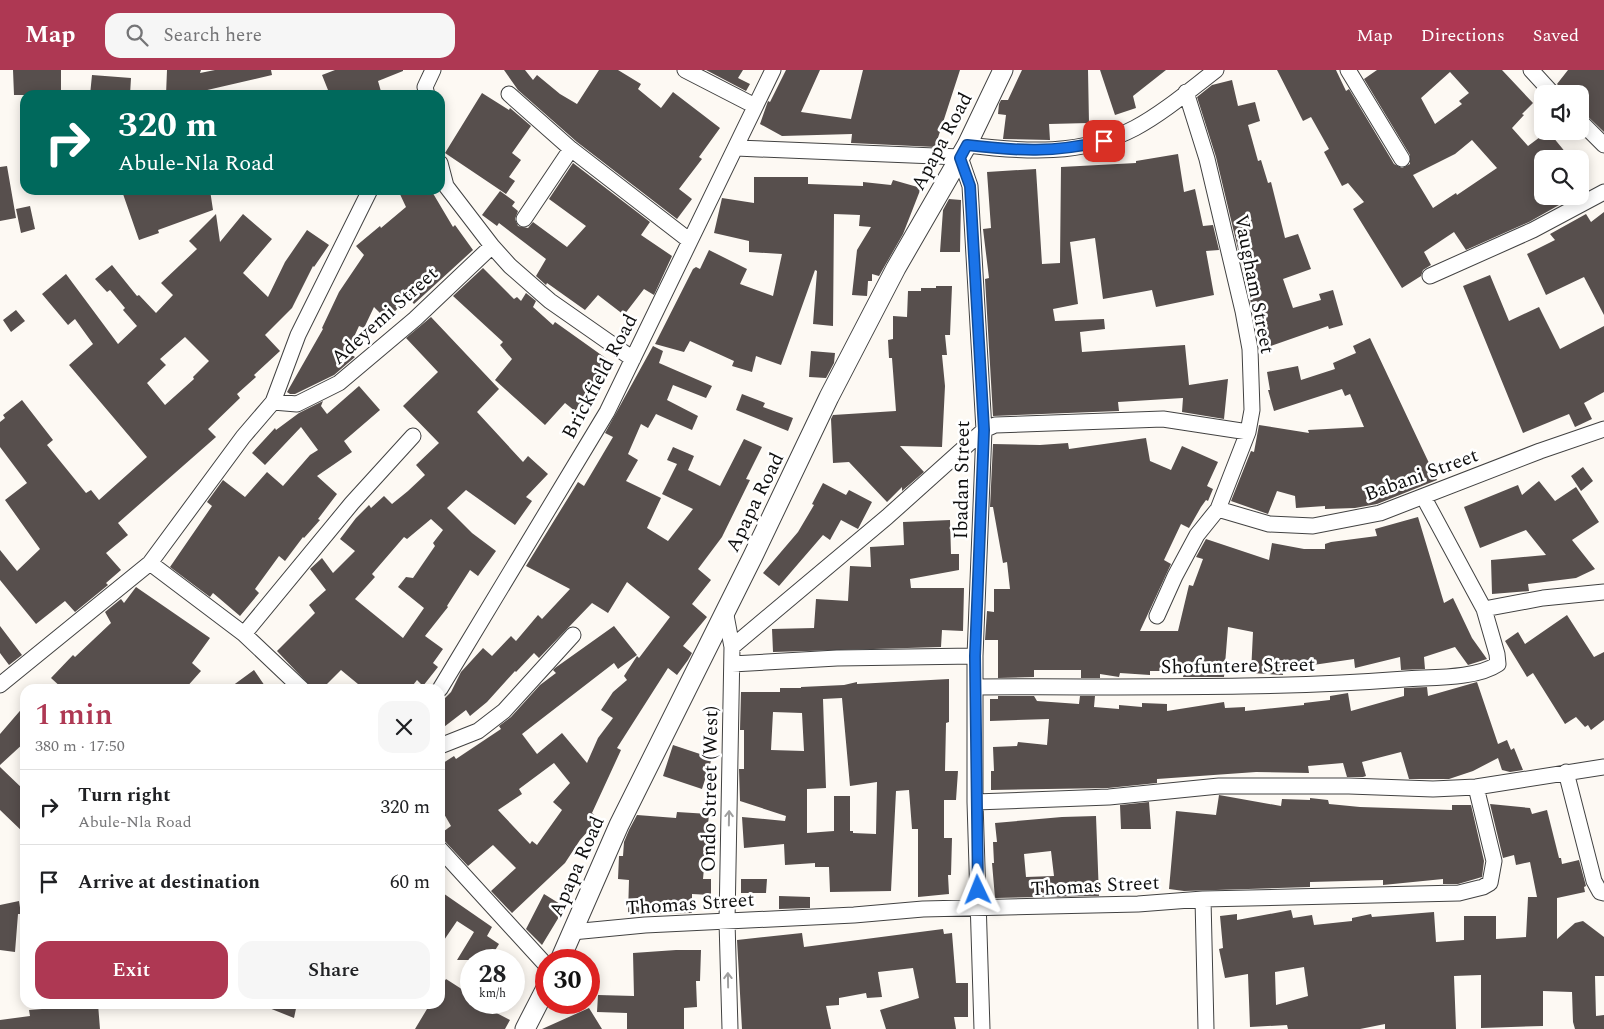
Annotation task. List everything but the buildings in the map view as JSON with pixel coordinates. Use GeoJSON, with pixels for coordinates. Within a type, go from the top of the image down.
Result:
{"type":"FeatureCollection","features":[{"type":"Feature","properties":{"kind":"street"},"geometry":{"type":"LineString","coordinates":[[426,90],[426,80],[433,70]]}},
{"type":"Feature","properties":{"kind":"street"},"geometry":{"type":"LineString","coordinates":[[685,70],[755,106]]}},
{"type":"Feature","properties":{"kind":"street","name":"Brickfield Road"},"geometry":{"type":"LineString","coordinates":[[443,684],[607,412],[773,70]]}},
{"type":"Feature","properties":{"kind":"street","name":"Apapa Road"},"geometry":{"type":"LineString","coordinates":[[565,949],[618,825],[829,397],[896,268],[963,151],[1003,70]]}},
{"type":"Feature","properties":{"kind":"street"},"geometry":{"type":"LineString","coordinates":[[736,148],[1038,152],[1077,148],[1104,141],[1136,127],[1216,70]]}},
{"type":"Feature","properties":{"kind":"street"},"geometry":{"type":"LineString","coordinates":[[1348,70],[1402,159]]}},
{"type":"Feature","properties":{"kind":"street"},"geometry":{"type":"LineString","coordinates":[[1531,70],[1545,85]]}},
{"type":"Feature","properties":{"kind":"street","name":"Vaugham Street"},"geometry":{"type":"LineString","coordinates":[[1157,616],[1175,576],[1197,535],[1218,509],[1248,432],[1252,410],[1250,364],[1243,311],[1209,168],[1186,92]]}},
{"type":"Feature","properties":{"kind":"street"},"geometry":{"type":"LineString","coordinates":[[509,94],[571,148],[690,241]]}},
{"type":"Feature","properties":{"kind":"street"},"geometry":{"type":"LineString","coordinates":[[1589,130],[1604,145]]}},
{"type":"Feature","properties":{"kind":"street"},"geometry":{"type":"LineString","coordinates":[[524,219],[571,148]]}},
{"type":"Feature","properties":{"kind":"street","name":"Ibadan Street"},"geometry":{"type":"LineString","coordinates":[[963,151],[970,186],[984,430],[975,656],[975,802],[982,1029]]}},
{"type":"Feature","properties":{"kind":"street"},"geometry":{"type":"LineString","coordinates":[[445,182],[446,186],[492,246],[550,301],[633,360]]}},
{"type":"Feature","properties":{"kind":"street"},"geometry":{"type":"LineString","coordinates":[[1430,276],[1533,230],[1604,192]]}},
{"type":"Feature","properties":{"kind":"street"},"geometry":{"type":"LineString","coordinates":[[0,685],[150,563],[243,437],[273,402],[298,335],[368,195]]}},
{"type":"Feature","properties":{"kind":"street","name":"Adeyemi Street"},"geometry":{"type":"LineString","coordinates":[[273,402],[297,404],[339,383],[376,353],[492,246]]}},
{"type":"Feature","properties":{"kind":"street"},"geometry":{"type":"LineString","coordinates":[[732,648],[888,517],[984,430],[995,425],[1163,419],[1248,432]]}},
{"type":"Feature","properties":{"kind":"street","name":"Babani Street"},"geometry":{"type":"LineString","coordinates":[[1218,509],[1269,524],[1312,526],[1380,513],[1424,498],[1540,450],[1604,429]]}},
{"type":"Feature","properties":{"kind":"street"},"geometry":{"type":"LineString","coordinates":[[244,634],[352,503],[413,436]]}},
{"type":"Feature","properties":{"kind":"street"},"geometry":{"type":"LineString","coordinates":[[1424,498],[1484,608],[1543,598],[1604,592]]}},
{"type":"Feature","properties":{"kind":"street"},"geometry":{"type":"LineString","coordinates":[[150,563],[244,634],[297,684]]}},
{"type":"Feature","properties":{"kind":"street","name":"Shofuntere Street"},"geometry":{"type":"LineString","coordinates":[[976,687],[1311,685],[1473,673],[1498,664],[1484,608]]}},
{"type":"Feature","properties":{"kind":"street","name":"Ondo Street (West)"},"geometry":{"type":"LineString","coordinates":[[725,610],[732,648],[727,921],[730,1029]]}},
{"type":"Feature","properties":{"kind":"street"},"geometry":{"type":"LineString","coordinates":[[445,744],[478,731],[504,711],[574,635]]}},
{"type":"Feature","properties":{"kind":"street"},"geometry":{"type":"LineString","coordinates":[[732,664],[837,658],[975,656]]}},
{"type":"Feature","properties":{"kind":"street"},"geometry":{"type":"LineString","coordinates":[[975,802],[1109,798],[1219,786],[1349,786],[1433,789],[1476,787],[1604,767]]}},
{"type":"Feature","properties":{"kind":"street"},"geometry":{"type":"LineString","coordinates":[[1566,772],[1594,881],[1600,892],[1604,893]]}},
{"type":"Feature","properties":{"kind":"street","name":"Thomas Street"},"geometry":{"type":"LineString","coordinates":[[572,932],[727,921],[978,908],[1138,904],[1203,899],[1459,893],[1483,887],[1490,883],[1494,861],[1476,787]]}},
{"type":"Feature","properties":{"kind":"street"},"geometry":{"type":"LineString","coordinates":[[445,854],[535,953]]}},
{"type":"Feature","properties":{"kind":"street"},"geometry":{"type":"LineString","coordinates":[[1203,899],[1210,1029]]}},
{"type":"Feature","properties":{"kind":"street"},"geometry":{"type":"LineString","coordinates":[[525,1029],[535,1009]]}},
{"type":"Feature","properties":{"kind":"route"},"geometry":{"type":"LineString","coordinates":[[978,890],[975,802],[975,656],[984,430],[970,186],[960,158],[967,145],[1038,152],[1077,148],[1104,141]]}}]}
